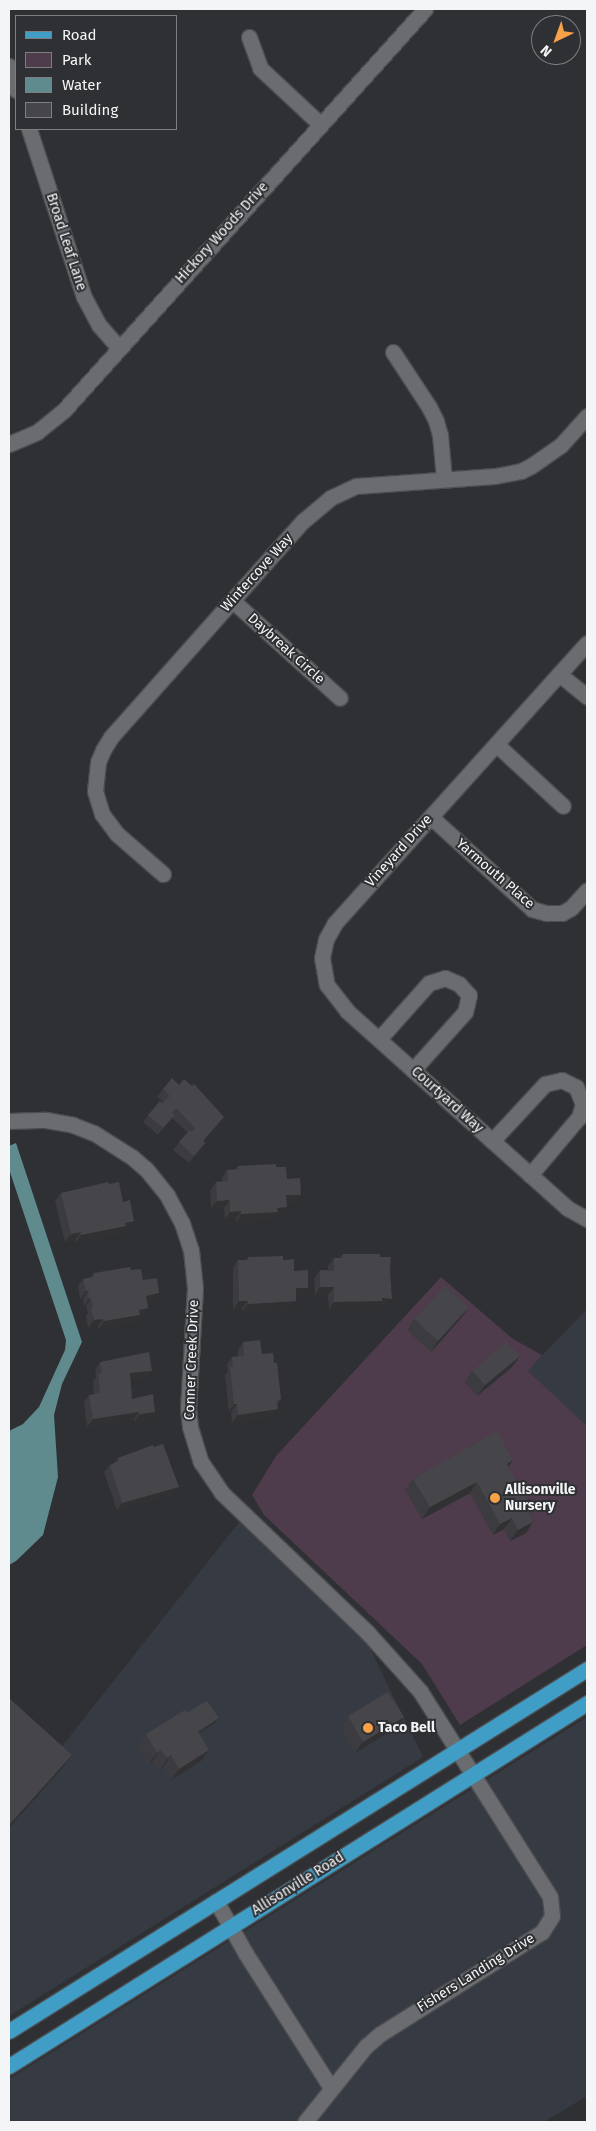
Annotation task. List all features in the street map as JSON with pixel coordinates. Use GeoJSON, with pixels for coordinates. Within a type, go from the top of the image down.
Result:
{"type":"FeatureCollection","features":[{"type":"Feature","properties":{"kind":"main road","name":"Allisonville Road"},"geometry":{"type":"LineString","coordinates":[[9,2031],[216,1901],[461,1756],[587,1669]]}},
{"type":"Feature","properties":{"kind":"main road","name":"Allisonville Road"},"geometry":{"type":"LineString","coordinates":[[9,2066],[587,1703]]}},
{"type":"Feature","properties":{"kind":"street","name":"Hickory Woods Drive"},"geometry":{"type":"LineString","coordinates":[[9,444],[36,432],[58,417],[425,9]]}},
{"type":"Feature","properties":{"kind":"street"},"geometry":{"type":"LineString","coordinates":[[249,37],[260,68],[320,124]]}},
{"type":"Feature","properties":{"kind":"street"},"geometry":{"type":"LineString","coordinates":[[9,66],[15,87]]}},
{"type":"Feature","properties":{"kind":"street","name":"Broad Leaf Lane"},"geometry":{"type":"LineString","coordinates":[[29,130],[84,297],[99,326],[119,348]]}},
{"type":"Feature","properties":{"kind":"street"},"geometry":{"type":"LineString","coordinates":[[393,352],[436,421],[440,435],[444,478]]}},
{"type":"Feature","properties":{"kind":"street","name":"Wintercove Way"},"geometry":{"type":"LineString","coordinates":[[163,874],[117,834],[102,814],[95,791],[98,762],[111,737],[303,521],[320,506],[341,492],[362,485],[495,476],[521,471],[532,466],[561,444],[587,416]]}},
{"type":"Feature","properties":{"kind":"street","name":"Daybreak Circle"},"geometry":{"type":"LineString","coordinates":[[233,600],[340,698]]}},
{"type":"Feature","properties":{"kind":"street","name":"Vineyard Drive"},"geometry":{"type":"LineString","coordinates":[[323,968],[325,944],[336,923],[587,643]]}},
{"type":"Feature","properties":{"kind":"street"},"geometry":{"type":"LineString","coordinates":[[560,674],[587,697]]}},
{"type":"Feature","properties":{"kind":"street"},"geometry":{"type":"LineString","coordinates":[[496,744],[563,806]]}},
{"type":"Feature","properties":{"kind":"street","name":"Yarmouth Place"},"geometry":{"type":"LineString","coordinates":[[431,817],[532,909],[546,913],[562,913],[571,908],[587,890]]}},
{"type":"Feature","properties":{"kind":"street","name":"Courtyard Way"},"geometry":{"type":"LineString","coordinates":[[323,968],[327,984],[336,999],[567,1208],[587,1219]]}},
{"type":"Feature","properties":{"kind":"street"},"geometry":{"type":"LineString","coordinates":[[379,1039],[429,983],[444,978],[459,984],[469,995],[464,1012],[413,1070]]}},
{"type":"Feature","properties":{"kind":"street"},"geometry":{"type":"LineString","coordinates":[[492,1141],[545,1084],[562,1080],[576,1087],[582,1104],[579,1117],[530,1175]]}},
{"type":"Feature","properties":{"kind":"street","name":"Conner Creek Drive"},"geometry":{"type":"LineString","coordinates":[[9,1121],[46,1120],[73,1125],[94,1133],[132,1157],[146,1169],[167,1195],[182,1223],[191,1250],[195,1288],[188,1408],[190,1427],[201,1462],[222,1493],[368,1633],[406,1674],[420,1691],[461,1756]]}},
{"type":"Feature","properties":{"kind":"street","name":"Fishers Landing Drive"},"geometry":{"type":"LineString","coordinates":[[305,2122],[366,2046],[380,2034],[542,1932],[552,1916],[550,1897],[461,1756]]}},
{"type":"Feature","properties":{"kind":"street"},"geometry":{"type":"LineString","coordinates":[[216,1901],[332,2088]]}},
{"type":"Feature","properties":{"kind":"shaded area"},"geometry":{"type":"Polygon","coordinates":[[[587,1309],[587,1426],[527,1371],[587,1309]]]}},
{"type":"Feature","properties":{"kind":"shaded area"},"geometry":{"type":"Polygon","coordinates":[[[240,1521],[367,1642],[423,1757],[9,2016],[9,1706],[59,1750],[240,1521]]]}},
{"type":"Feature","properties":{"kind":"shaded area"},"geometry":{"type":"Polygon","coordinates":[[[587,1717],[587,2096],[544,2122],[9,2122],[9,2079],[587,1717]]]}},
{"type":"Feature","properties":{"kind":"green space"},"geometry":{"type":"Polygon","coordinates":[[[441,1277],[513,1339],[542,1355],[528,1371],[587,1426],[587,1645],[460,1725],[422,1664],[264,1515],[252,1495],[276,1456],[441,1277]]]}},
{"type":"Feature","properties":{"kind":"water"},"geometry":{"type":"Polygon","coordinates":[[[16,1143],[82,1342],[62,1384],[54,1415],[58,1477],[43,1535],[16,1561],[9,1565],[9,1431],[23,1424],[39,1407],[65,1350],[66,1340],[9,1169],[9,1146],[16,1143]]]}},
{"type":"Feature","properties":{"kind":"building"},"geometry":{"type":"Polygon","coordinates":[[[172,1078],[179,1085],[184,1079],[192,1086],[194,1084],[224,1117],[203,1141],[205,1143],[194,1156],[179,1142],[190,1130],[192,1132],[195,1128],[176,1108],[172,1113],[175,1115],[163,1128],[148,1115],[160,1101],[162,1103],[170,1096],[163,1089],[172,1078]]]}},
{"type":"Feature","properties":{"kind":"building"},"geometry":{"type":"Polygon","coordinates":[[[276,1164],[276,1167],[286,1167],[287,1179],[300,1178],[301,1195],[286,1195],[287,1207],[277,1208],[278,1212],[241,1214],[241,1211],[230,1212],[230,1200],[217,1201],[216,1182],[228,1181],[227,1170],[238,1169],[238,1166],[276,1164]]]}},
{"type":"Feature","properties":{"kind":"building"},"geometry":{"type":"Polygon","coordinates":[[[108,1182],[109,1184],[119,1182],[123,1202],[130,1200],[134,1221],[125,1223],[126,1226],[81,1235],[81,1232],[71,1234],[61,1193],[108,1182]]]}},
{"type":"Feature","properties":{"kind":"building"},"geometry":{"type":"Polygon","coordinates":[[[343,1254],[380,1254],[380,1257],[391,1257],[392,1299],[382,1298],[382,1301],[334,1302],[334,1287],[320,1287],[320,1270],[334,1271],[334,1258],[343,1258],[343,1254]]]}},
{"type":"Feature","properties":{"kind":"building"},"geometry":{"type":"Polygon","coordinates":[[[283,1256],[283,1260],[294,1259],[294,1271],[308,1270],[308,1288],[296,1288],[296,1301],[248,1304],[248,1301],[239,1301],[238,1260],[248,1260],[248,1257],[283,1256]]]}},
{"type":"Feature","properties":{"kind":"building"},"geometry":{"type":"Polygon","coordinates":[[[130,1267],[131,1270],[141,1269],[143,1280],[157,1278],[159,1293],[146,1296],[148,1308],[139,1310],[140,1315],[104,1321],[103,1319],[94,1320],[91,1298],[89,1299],[83,1279],[94,1277],[94,1273],[130,1267]]]}},
{"type":"Feature","properties":{"kind":"building"},"geometry":{"type":"Polygon","coordinates":[[[445,1286],[469,1307],[438,1341],[414,1319],[445,1286]]]}},
{"type":"Feature","properties":{"kind":"building"},"geometry":{"type":"Polygon","coordinates":[[[260,1340],[262,1354],[273,1353],[274,1363],[277,1363],[281,1399],[277,1400],[278,1409],[238,1415],[237,1404],[234,1404],[230,1367],[233,1367],[232,1357],[244,1356],[243,1342],[260,1340]]]}},
{"type":"Feature","properties":{"kind":"building"},"geometry":{"type":"Polygon","coordinates":[[[506,1342],[520,1356],[485,1385],[472,1371],[506,1342]]]}},
{"type":"Feature","properties":{"kind":"building"},"geometry":{"type":"Polygon","coordinates":[[[149,1352],[152,1371],[130,1373],[132,1399],[153,1394],[155,1412],[140,1414],[139,1412],[93,1419],[89,1395],[100,1393],[98,1374],[102,1373],[100,1362],[149,1352]]]}},
{"type":"Feature","properties":{"kind":"building"},"geometry":{"type":"Polygon","coordinates":[[[497,1431],[513,1460],[507,1464],[532,1509],[528,1511],[533,1522],[518,1530],[512,1518],[500,1524],[477,1482],[430,1507],[413,1479],[497,1431]]]}},
{"type":"Feature","properties":{"kind":"building"},"geometry":{"type":"Polygon","coordinates":[[[163,1444],[179,1487],[122,1503],[110,1465],[119,1461],[118,1458],[153,1445],[154,1447],[163,1444]]]}},
{"type":"Feature","properties":{"kind":"building"},"geometry":{"type":"Polygon","coordinates":[[[388,1692],[404,1717],[363,1742],[348,1716],[388,1692]]]}},
{"type":"Feature","properties":{"kind":"building"},"geometry":{"type":"Polygon","coordinates":[[[9,1698],[72,1755],[9,1825],[9,1698]]]}},
{"type":"Feature","properties":{"kind":"building"},"geometry":{"type":"Polygon","coordinates":[[[207,1701],[219,1718],[198,1732],[186,1713],[207,1701]]]}},
{"type":"Feature","properties":{"kind":"building"},"geometry":{"type":"Polygon","coordinates":[[[185,1710],[209,1750],[179,1769],[171,1755],[168,1758],[160,1750],[157,1753],[146,1734],[185,1710]]]}},
{"type":"Feature","properties":{"kind":"place","name":"Allisonville Nursery"},"geometry":{"type":"Point","coordinates":[495,1498]}},
{"type":"Feature","properties":{"kind":"place","name":"Taco Bell"},"geometry":{"type":"Point","coordinates":[368,1728]}}]}
